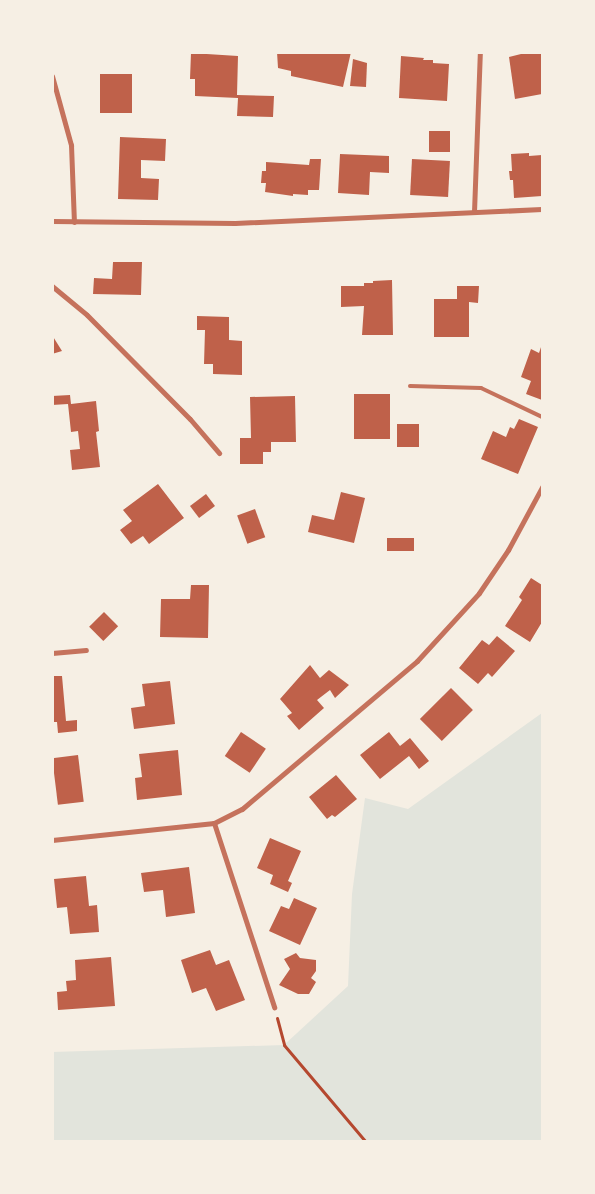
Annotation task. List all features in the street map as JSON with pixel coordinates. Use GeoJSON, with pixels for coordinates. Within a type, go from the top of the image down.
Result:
{"type":"FeatureCollection","features":[{"type":"Feature","properties":{"kind":"street"},"geometry":{"type":"LineString","coordinates":[[474,212],[480,52]]}},
{"type":"Feature","properties":{"kind":"street"},"geometry":{"type":"LineString","coordinates":[[52,76],[71,145],[74,222]]}},
{"type":"Feature","properties":{"kind":"street"},"geometry":{"type":"LineString","coordinates":[[52,220],[74,222],[235,223],[542,209]]}},
{"type":"Feature","properties":{"kind":"street"},"geometry":{"type":"LineString","coordinates":[[52,286],[87,316],[190,418],[219,453]]}},
{"type":"Feature","properties":{"kind":"street"},"geometry":{"type":"LineString","coordinates":[[52,840],[214,824],[242,809],[417,661],[479,592],[508,550],[542,487]]}},
{"type":"Feature","properties":{"kind":"street"},"geometry":{"type":"LineString","coordinates":[[52,653],[86,650]]}},
{"type":"Feature","properties":{"kind":"street"},"geometry":{"type":"LineString","coordinates":[[214,824],[274,1007]]}},
{"type":"Feature","properties":{"kind":"lane"},"geometry":{"type":"LineString","coordinates":[[410,386],[481,388],[542,417]]}},
{"type":"Feature","properties":{"kind":"path"},"geometry":{"type":"LineString","coordinates":[[274,1007],[284,1045],[366,1142]]}},
{"type":"Feature","properties":{"kind":"shaded area"},"geometry":{"type":"Polygon","coordinates":[[[542,713],[542,1141],[53,1141],[52,1052],[284,1045],[348,986],[352,894],[365,798],[408,809],[542,713]]]}},
{"type":"Feature","properties":{"kind":"building"},"geometry":{"type":"Polygon","coordinates":[[[277,52],[351,52],[343,87],[291,76],[291,71],[278,68],[277,52]]]}},
{"type":"Feature","properties":{"kind":"building"},"geometry":{"type":"Polygon","coordinates":[[[529,52],[542,52],[542,94],[515,99],[509,57],[529,52]]]}},
{"type":"Feature","properties":{"kind":"building"},"geometry":{"type":"Polygon","coordinates":[[[191,53],[238,56],[237,95],[274,96],[273,117],[237,116],[238,98],[195,96],[195,79],[190,79],[191,53]]]}},
{"type":"Feature","properties":{"kind":"building"},"geometry":{"type":"Polygon","coordinates":[[[401,56],[424,58],[423,60],[433,60],[433,63],[449,64],[447,101],[399,98],[401,56]]]}},
{"type":"Feature","properties":{"kind":"building"},"geometry":{"type":"Polygon","coordinates":[[[353,59],[367,63],[366,87],[350,86],[353,59]]]}},
{"type":"Feature","properties":{"kind":"building"},"geometry":{"type":"Polygon","coordinates":[[[100,74],[132,74],[132,113],[100,113],[100,74]]]}},
{"type":"Feature","properties":{"kind":"building"},"geometry":{"type":"Polygon","coordinates":[[[429,131],[450,131],[450,152],[429,152],[429,131]]]}},
{"type":"Feature","properties":{"kind":"building"},"geometry":{"type":"Polygon","coordinates":[[[120,137],[166,139],[165,161],[141,160],[141,178],[159,179],[158,200],[118,199],[120,137]]]}},
{"type":"Feature","properties":{"kind":"building"},"geometry":{"type":"Polygon","coordinates":[[[529,153],[529,156],[542,155],[542,196],[514,198],[513,180],[510,180],[509,171],[512,171],[511,154],[529,153]]]}},
{"type":"Feature","properties":{"kind":"building"},"geometry":{"type":"Polygon","coordinates":[[[340,154],[389,156],[389,173],[370,172],[369,195],[338,193],[340,154]]]}},
{"type":"Feature","properties":{"kind":"building"},"geometry":{"type":"Polygon","coordinates":[[[310,159],[321,159],[319,190],[308,190],[308,195],[293,194],[293,196],[265,192],[266,183],[261,183],[262,171],[266,171],[266,162],[309,165],[310,159]]]}},
{"type":"Feature","properties":{"kind":"building"},"geometry":{"type":"Polygon","coordinates":[[[412,159],[450,161],[448,197],[410,195],[412,159]]]}},
{"type":"Feature","properties":{"kind":"building"},"geometry":{"type":"Polygon","coordinates":[[[113,262],[142,262],[141,295],[93,294],[94,278],[112,279],[113,262]]]}},
{"type":"Feature","properties":{"kind":"building"},"geometry":{"type":"Polygon","coordinates":[[[392,280],[393,335],[362,335],[364,306],[341,307],[341,286],[364,286],[364,283],[373,283],[373,281],[392,280]]]}},
{"type":"Feature","properties":{"kind":"building"},"geometry":{"type":"Polygon","coordinates":[[[457,286],[479,286],[478,303],[469,302],[469,337],[434,337],[434,299],[457,299],[457,286]]]}},
{"type":"Feature","properties":{"kind":"building"},"geometry":{"type":"Polygon","coordinates":[[[197,316],[229,317],[229,340],[242,341],[242,375],[213,374],[213,364],[204,364],[205,330],[197,330],[197,316]]]}},
{"type":"Feature","properties":{"kind":"building"},"geometry":{"type":"Polygon","coordinates":[[[52,335],[62,351],[52,354],[52,335]]]}},
{"type":"Feature","properties":{"kind":"building"},"geometry":{"type":"Polygon","coordinates":[[[542,344],[542,400],[526,394],[531,381],[521,377],[531,349],[539,353],[542,344]]]}},
{"type":"Feature","properties":{"kind":"building"},"geometry":{"type":"Polygon","coordinates":[[[354,394],[390,394],[390,439],[354,439],[354,394]]]}},
{"type":"Feature","properties":{"kind":"building"},"geometry":{"type":"Polygon","coordinates":[[[70,395],[71,404],[96,401],[99,431],[96,432],[100,467],[72,470],[70,450],[80,449],[78,431],[71,432],[68,404],[52,405],[52,396],[70,395]]]}},
{"type":"Feature","properties":{"kind":"building"},"geometry":{"type":"Polygon","coordinates":[[[295,396],[296,442],[271,442],[271,452],[263,452],[263,464],[240,464],[240,438],[251,438],[250,397],[295,396]]]}},
{"type":"Feature","properties":{"kind":"building"},"geometry":{"type":"Polygon","coordinates":[[[519,419],[538,427],[518,474],[481,459],[493,431],[506,437],[510,427],[514,429],[519,419]]]}},
{"type":"Feature","properties":{"kind":"building"},"geometry":{"type":"Polygon","coordinates":[[[397,424],[419,424],[419,447],[397,447],[397,424]]]}},
{"type":"Feature","properties":{"kind":"building"},"geometry":{"type":"Polygon","coordinates":[[[158,484],[184,518],[149,544],[143,536],[131,544],[120,530],[132,521],[123,510],[158,484]]]}},
{"type":"Feature","properties":{"kind":"building"},"geometry":{"type":"Polygon","coordinates":[[[341,492],[365,498],[354,543],[308,532],[312,515],[334,520],[341,492]]]}},
{"type":"Feature","properties":{"kind":"building"},"geometry":{"type":"Polygon","coordinates":[[[206,494],[215,506],[199,518],[190,506],[206,494]]]}},
{"type":"Feature","properties":{"kind":"building"},"geometry":{"type":"Polygon","coordinates":[[[255,509],[265,537],[247,544],[237,515],[255,509]]]}},
{"type":"Feature","properties":{"kind":"building"},"geometry":{"type":"Polygon","coordinates":[[[387,538],[414,538],[414,551],[387,551],[387,538]]]}},
{"type":"Feature","properties":{"kind":"building"},"geometry":{"type":"Polygon","coordinates":[[[531,578],[542,585],[542,622],[530,642],[505,626],[522,600],[519,597],[531,578]]]}},
{"type":"Feature","properties":{"kind":"building"},"geometry":{"type":"Polygon","coordinates":[[[191,585],[209,585],[208,638],[160,637],[161,599],[190,599],[191,585]]]}},
{"type":"Feature","properties":{"kind":"building"},"geometry":{"type":"Polygon","coordinates":[[[104,612],[118,626],[103,641],[89,627],[104,612]]]}},
{"type":"Feature","properties":{"kind":"building"},"geometry":{"type":"Polygon","coordinates":[[[497,636],[515,651],[492,677],[488,673],[478,684],[459,668],[482,640],[489,645],[497,636]]]}},
{"type":"Feature","properties":{"kind":"building"},"geometry":{"type":"Polygon","coordinates":[[[310,665],[320,678],[329,670],[349,685],[335,698],[330,690],[317,700],[324,708],[299,730],[287,716],[292,713],[280,699],[310,665]]]}},
{"type":"Feature","properties":{"kind":"building"},"geometry":{"type":"Polygon","coordinates":[[[52,676],[62,676],[66,721],[77,720],[77,731],[58,733],[57,722],[52,722],[52,676]]]}},
{"type":"Feature","properties":{"kind":"building"},"geometry":{"type":"Polygon","coordinates":[[[170,681],[175,724],[134,729],[131,708],[145,706],[142,684],[170,681]]]}},
{"type":"Feature","properties":{"kind":"building"},"geometry":{"type":"Polygon","coordinates":[[[451,688],[473,710],[442,741],[420,719],[451,688]]]}},
{"type":"Feature","properties":{"kind":"building"},"geometry":{"type":"Polygon","coordinates":[[[241,732],[266,749],[250,773],[225,756],[241,732]]]}},
{"type":"Feature","properties":{"kind":"building"},"geometry":{"type":"Polygon","coordinates":[[[389,732],[400,746],[410,738],[429,761],[419,769],[409,756],[380,779],[360,755],[389,732]]]}},
{"type":"Feature","properties":{"kind":"building"},"geometry":{"type":"Polygon","coordinates":[[[178,750],[182,795],[137,800],[135,778],[142,777],[139,754],[178,750]]]}},
{"type":"Feature","properties":{"kind":"building"},"geometry":{"type":"Polygon","coordinates":[[[78,755],[84,802],[58,805],[52,758],[78,755]]]}},
{"type":"Feature","properties":{"kind":"building"},"geometry":{"type":"Polygon","coordinates":[[[336,775],[357,799],[335,817],[332,815],[327,819],[309,797],[336,775]]]}},
{"type":"Feature","properties":{"kind":"building"},"geometry":{"type":"Polygon","coordinates":[[[270,838],[301,851],[288,881],[292,883],[288,892],[270,884],[273,875],[257,868],[270,838]]]}},
{"type":"Feature","properties":{"kind":"building"},"geometry":{"type":"Polygon","coordinates":[[[189,867],[195,913],[166,917],[163,890],[144,892],[141,873],[189,867]]]}},
{"type":"Feature","properties":{"kind":"building"},"geometry":{"type":"Polygon","coordinates":[[[86,876],[89,906],[97,905],[99,932],[70,934],[67,907],[57,908],[54,879],[86,876]]]}},
{"type":"Feature","properties":{"kind":"building"},"geometry":{"type":"Polygon","coordinates":[[[294,898],[317,908],[300,945],[269,931],[281,906],[289,909],[294,898]]]}},
{"type":"Feature","properties":{"kind":"building"},"geometry":{"type":"Polygon","coordinates":[[[210,950],[216,965],[229,960],[245,1000],[216,1011],[206,988],[192,993],[181,960],[210,950]]]}},
{"type":"Feature","properties":{"kind":"building"},"geometry":{"type":"Polygon","coordinates":[[[296,953],[300,958],[316,960],[316,971],[311,978],[316,982],[309,994],[298,994],[279,985],[290,969],[284,959],[296,953]]]}},
{"type":"Feature","properties":{"kind":"building"},"geometry":{"type":"Polygon","coordinates":[[[111,957],[115,1006],[58,1010],[57,992],[67,991],[66,981],[76,980],[75,960],[111,957]]]}}]}
